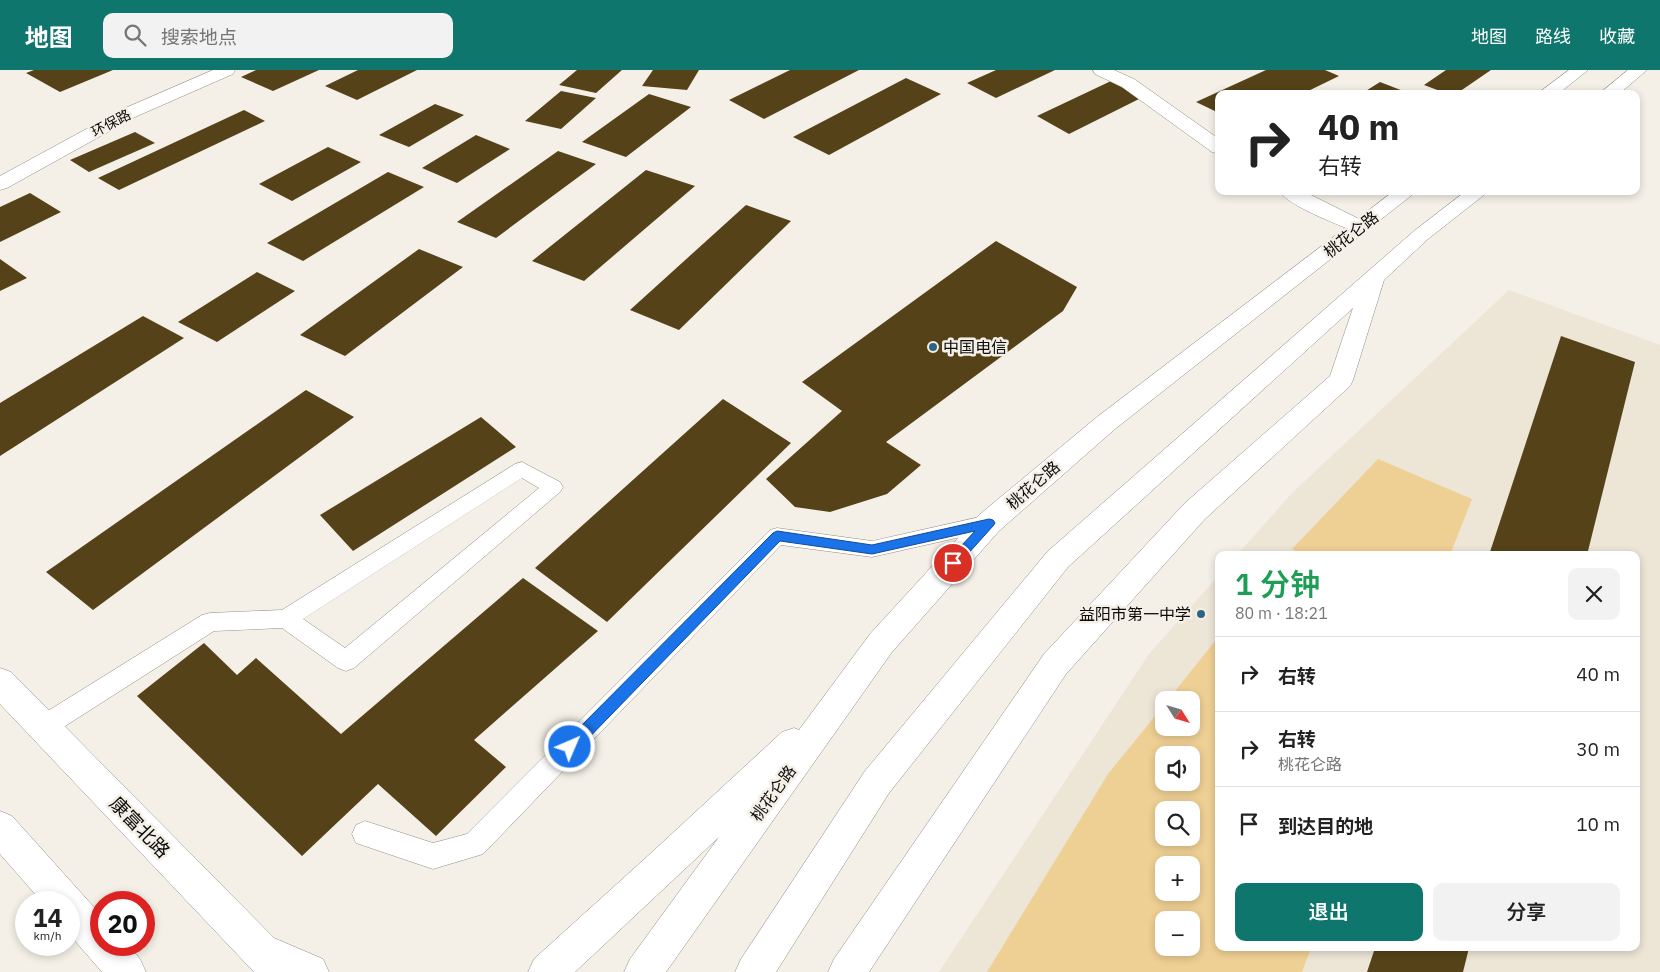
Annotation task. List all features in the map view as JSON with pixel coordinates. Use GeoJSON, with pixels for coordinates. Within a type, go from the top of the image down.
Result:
{"type":"FeatureCollection","features":[{"type":"Feature","properties":{"kind":"main road","name":"环保路"},"geometry":{"type":"LineString","coordinates":[[0,184],[129,113],[227,70]]}},
{"type":"Feature","properties":{"kind":"main road"},"geometry":{"type":"LineString","coordinates":[[1101,70],[1128,83],[1215,145]]}},
{"type":"Feature","properties":{"kind":"main road"},"geometry":{"type":"LineString","coordinates":[[1552,90],[1580,70]]}},
{"type":"Feature","properties":{"kind":"main road"},"geometry":{"type":"LineString","coordinates":[[1613,90],[1639,70]]}},
{"type":"Feature","properties":{"kind":"main road"},"geometry":{"type":"LineString","coordinates":[[1295,195],[1360,227]]}},
{"type":"Feature","properties":{"kind":"main road","name":"桃花仑路"},"geometry":{"type":"LineString","coordinates":[[644,972],[881,643],[989,523],[1106,423],[1402,195]]}},
{"type":"Feature","properties":{"kind":"main road"},"geometry":{"type":"LineString","coordinates":[[754,972],[776,955],[877,782],[1058,559],[1421,235],[1474,195]]}},
{"type":"Feature","properties":{"kind":"main road"},"geometry":{"type":"LineString","coordinates":[[847,972],[1055,664],[1196,511],[1340,380],[1374,277]]}},
{"type":"Feature","properties":{"kind":"main road","name":"康富北路"},"geometry":{"type":"LineString","coordinates":[[0,682],[270,962]]}},
{"type":"Feature","properties":{"kind":"main road"},"geometry":{"type":"LineString","coordinates":[[548,972],[663,867],[842,698]]}},
{"type":"Feature","properties":{"kind":"main road"},"geometry":{"type":"LineString","coordinates":[[0,828],[56,891]]}},
{"type":"Feature","properties":{"kind":"main road"},"geometry":{"type":"LineString","coordinates":[[80,919],[115,959]]}},
{"type":"Feature","properties":{"kind":"main road"},"geometry":{"type":"LineString","coordinates":[[270,962],[310,972]]}},
{"type":"Feature","properties":{"kind":"lane"},"geometry":{"type":"LineString","coordinates":[[43,727],[210,622],[286,619],[522,469],[553,487],[346,661],[286,619]]}},
{"type":"Feature","properties":{"kind":"lane"},"geometry":{"type":"LineString","coordinates":[[365,834],[432,856],[474,846],[777,536],[872,549],[989,523]]}},
{"type":"Feature","properties":{"kind":"shaded area","name":"益阳市第一中学"},"geometry":{"type":"Polygon","coordinates":[[[1509,290],[1660,345],[1660,972],[939,972],[1149,654],[1215,580],[1215,951],[1640,951],[1640,551],[1241,551],[1292,493],[1509,290]]]}},
{"type":"Feature","properties":{"kind":"shaded area"},"geometry":{"type":"Polygon","coordinates":[[[1378,459],[1472,499],[1452,551],[1296,551],[1292,549],[1378,459]]]}},
{"type":"Feature","properties":{"kind":"shaded area"},"geometry":{"type":"Polygon","coordinates":[[[1215,641],[1215,951],[1310,951],[1302,972],[987,972],[1108,774],[1155,716],[1155,736],[1200,736],[1200,691],[1175,691],[1215,641]]]}},
{"type":"Feature","properties":{"kind":"building"},"geometry":{"type":"Polygon","coordinates":[[[34,70],[113,70],[60,92],[26,73],[34,70]]]}},
{"type":"Feature","properties":{"kind":"building"},"geometry":{"type":"Polygon","coordinates":[[[256,70],[319,70],[273,91],[241,77],[256,70]]]}},
{"type":"Feature","properties":{"kind":"building"},"geometry":{"type":"Polygon","coordinates":[[[358,70],[417,70],[357,100],[325,86],[358,70]]]}},
{"type":"Feature","properties":{"kind":"building"},"geometry":{"type":"Polygon","coordinates":[[[577,70],[622,70],[596,93],[559,85],[577,70]]]}},
{"type":"Feature","properties":{"kind":"building"},"geometry":{"type":"Polygon","coordinates":[[[653,70],[699,70],[687,90],[642,86],[653,70]]]}},
{"type":"Feature","properties":{"kind":"building"},"geometry":{"type":"Polygon","coordinates":[[[790,70],[859,70],[764,119],[729,100],[790,70]]]}},
{"type":"Feature","properties":{"kind":"building"},"geometry":{"type":"Polygon","coordinates":[[[996,70],[1055,70],[996,98],[967,83],[996,70]]]}},
{"type":"Feature","properties":{"kind":"building"},"geometry":{"type":"Polygon","coordinates":[[[1266,70],[1325,70],[1339,76],[1310,90],[1222,90],[1266,70]]]}},
{"type":"Feature","properties":{"kind":"building"},"geometry":{"type":"Polygon","coordinates":[[[1446,70],[1491,70],[1462,90],[1437,90],[1424,85],[1446,70]]]}},
{"type":"Feature","properties":{"kind":"building"},"geometry":{"type":"Polygon","coordinates":[[[906,78],[941,94],[829,155],[793,137],[906,78]]]}},
{"type":"Feature","properties":{"kind":"building"},"geometry":{"type":"Polygon","coordinates":[[[1111,81],[1143,97],[1069,134],[1037,116],[1111,81]]]}},
{"type":"Feature","properties":{"kind":"building"},"geometry":{"type":"Polygon","coordinates":[[[1380,82],[1401,90],[1367,90],[1380,82]]]}},
{"type":"Feature","properties":{"kind":"building"},"geometry":{"type":"Polygon","coordinates":[[[561,91],[596,98],[561,129],[525,121],[561,91]]]}},
{"type":"Feature","properties":{"kind":"building"},"geometry":{"type":"Polygon","coordinates":[[[1215,93],[1215,111],[1196,102],[1215,93]]]}},
{"type":"Feature","properties":{"kind":"building"},"geometry":{"type":"Polygon","coordinates":[[[649,94],[691,107],[626,157],[582,142],[649,94]]]}},
{"type":"Feature","properties":{"kind":"building"},"geometry":{"type":"Polygon","coordinates":[[[435,104],[464,115],[409,147],[379,135],[435,104]]]}},
{"type":"Feature","properties":{"kind":"building"},"geometry":{"type":"Polygon","coordinates":[[[244,110],[265,121],[119,190],[98,178],[244,110]]]}},
{"type":"Feature","properties":{"kind":"building"},"geometry":{"type":"Polygon","coordinates":[[[135,132],[155,143],[89,172],[70,160],[135,132]]]}},
{"type":"Feature","properties":{"kind":"building"},"geometry":{"type":"Polygon","coordinates":[[[476,135],[510,149],[457,183],[422,168],[476,135]]]}},
{"type":"Feature","properties":{"kind":"building"},"geometry":{"type":"Polygon","coordinates":[[[328,147],[361,162],[292,201],[259,184],[328,147]]]}},
{"type":"Feature","properties":{"kind":"building"},"geometry":{"type":"Polygon","coordinates":[[[558,151],[596,164],[496,238],[457,222],[558,151]]]}},
{"type":"Feature","properties":{"kind":"building"},"geometry":{"type":"Polygon","coordinates":[[[646,170],[695,186],[584,281],[532,261],[646,170]]]}},
{"type":"Feature","properties":{"kind":"building"},"geometry":{"type":"Polygon","coordinates":[[[388,172],[424,187],[303,261],[267,243],[388,172]]]}},
{"type":"Feature","properties":{"kind":"building"},"geometry":{"type":"Polygon","coordinates":[[[30,193],[61,212],[0,242],[0,207],[30,193]]]}},
{"type":"Feature","properties":{"kind":"building"},"geometry":{"type":"Polygon","coordinates":[[[746,205],[791,221],[679,330],[630,310],[746,205]]]}},
{"type":"Feature","properties":{"kind":"building","name":"中国电信"},"geometry":{"type":"Polygon","coordinates":[[[996,241],[1077,287],[1063,311],[886,442],[921,465],[887,494],[830,512],[795,507],[766,479],[842,411],[802,382],[996,241]]]}},
{"type":"Feature","properties":{"kind":"building"},"geometry":{"type":"Polygon","coordinates":[[[419,249],[463,267],[345,356],[300,335],[419,249]]]}},
{"type":"Feature","properties":{"kind":"building"},"geometry":{"type":"Polygon","coordinates":[[[0,259],[27,278],[0,291],[0,259]]]}},
{"type":"Feature","properties":{"kind":"building"},"geometry":{"type":"Polygon","coordinates":[[[257,272],[295,291],[217,342],[178,322],[257,272]]]}},
{"type":"Feature","properties":{"kind":"building"},"geometry":{"type":"Polygon","coordinates":[[[143,316],[184,338],[0,456],[0,403],[143,316]]]}},
{"type":"Feature","properties":{"kind":"building"},"geometry":{"type":"Polygon","coordinates":[[[1561,336],[1635,362],[1588,551],[1490,551],[1561,336]]]}},
{"type":"Feature","properties":{"kind":"building"},"geometry":{"type":"Polygon","coordinates":[[[306,390],[354,417],[93,610],[46,572],[306,390]]]}},
{"type":"Feature","properties":{"kind":"building"},"geometry":{"type":"Polygon","coordinates":[[[723,399],[791,443],[607,622],[535,568],[723,399]]]}},
{"type":"Feature","properties":{"kind":"building"},"geometry":{"type":"Polygon","coordinates":[[[481,417],[516,447],[353,551],[320,515],[481,417]]]}},
{"type":"Feature","properties":{"kind":"building"},"geometry":{"type":"Polygon","coordinates":[[[523,578],[598,631],[474,740],[506,767],[436,836],[378,784],[302,856],[137,696],[204,643],[237,675],[256,658],[341,734],[523,578]]]}},
{"type":"Feature","properties":{"kind":"building"},"geometry":{"type":"Polygon","coordinates":[[[1374,951],[1468,951],[1463,972],[1367,972],[1374,951]]]}},
{"type":"Feature","properties":{"kind":"place","name":"中国电信"},"geometry":{"type":"Point","coordinates":[933,347]}},
{"type":"Feature","properties":{"kind":"place","name":"益阳市第一中学"},"geometry":{"type":"Point","coordinates":[1201,614]}},
{"type":"Feature","properties":{"kind":"route"},"geometry":{"type":"LineString","coordinates":[[570,747],[777,536],[872,549],[989,523],[953,563]]}}]}
